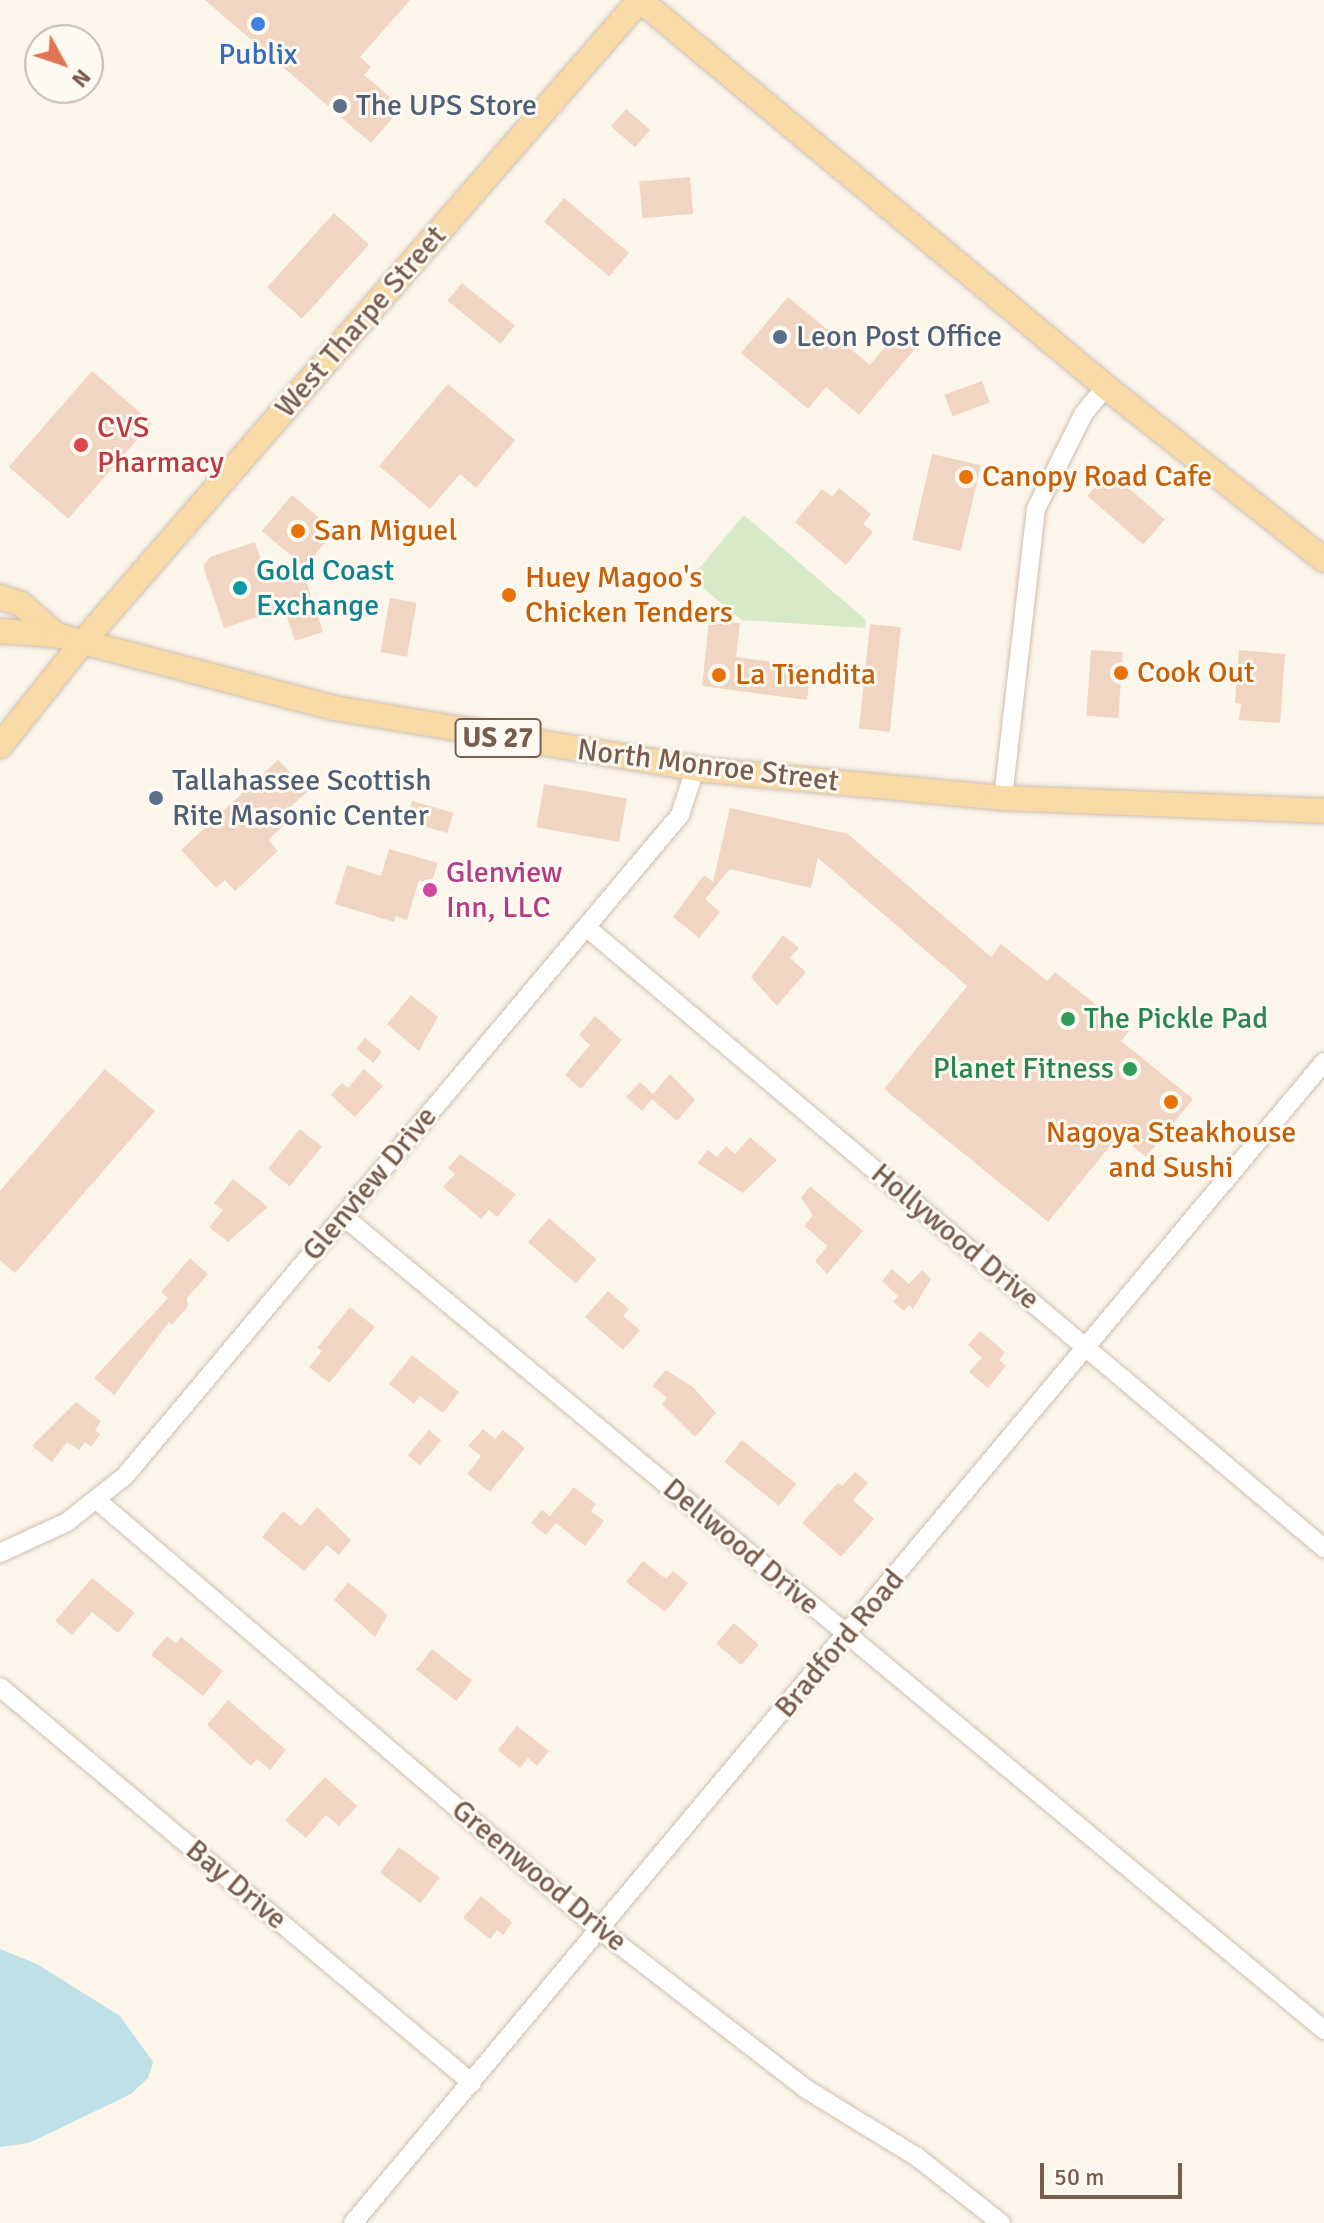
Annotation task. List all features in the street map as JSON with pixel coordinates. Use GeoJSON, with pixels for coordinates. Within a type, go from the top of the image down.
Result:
{"type":"FeatureCollection","features":[{"type":"Feature","properties":{"kind":"main road"},"geometry":{"type":"LineString","coordinates":[[640,0],[1106,387],[1324,560]]}},
{"type":"Feature","properties":{"kind":"main road","name":"West Tharpe Street"},"geometry":{"type":"LineString","coordinates":[[0,746],[82,643],[640,0]]}},
{"type":"Feature","properties":{"kind":"main road","name":"North Monroe Street"},"geometry":{"type":"LineString","coordinates":[[0,597],[21,604],[56,635]]}},
{"type":"Feature","properties":{"kind":"main road","name":"North Monroe Street"},"geometry":{"type":"LineString","coordinates":[[0,631],[56,635],[334,708],[695,769],[1003,798],[1324,811]]}},
{"type":"Feature","properties":{"kind":"street"},"geometry":{"type":"LineString","coordinates":[[1003,798],[1036,509],[1084,413],[1106,387]]}},
{"type":"Feature","properties":{"kind":"street","name":"Glenview Drive"},"geometry":{"type":"LineString","coordinates":[[0,1553],[98,1501],[125,1476],[680,815],[695,769]]}},
{"type":"Feature","properties":{"kind":"street","name":"Hollywood Drive"},"geometry":{"type":"LineString","coordinates":[[586,927],[1324,1548]]}},
{"type":"Feature","properties":{"kind":"street","name":"Bradford Road"},"geometry":{"type":"LineString","coordinates":[[353,2223],[1088,1349],[1317,1084],[1324,1062]]}},
{"type":"Feature","properties":{"kind":"street","name":"Dellwood Drive"},"geometry":{"type":"LineString","coordinates":[[343,1216],[1324,2030]]}},
{"type":"Feature","properties":{"kind":"street","name":"Greenwood Drive"},"geometry":{"type":"LineString","coordinates":[[98,1501],[599,1929],[806,2089],[917,2157],[1001,2223]]}},
{"type":"Feature","properties":{"kind":"street","name":"Bay Drive"},"geometry":{"type":"LineString","coordinates":[[0,1687],[472,2083]]}},
{"type":"Feature","properties":{"kind":"green space"},"geometry":{"type":"Polygon","coordinates":[[[744,515],[866,620],[865,628],[742,620],[691,578],[744,515]]]}},
{"type":"Feature","properties":{"kind":"water"},"geometry":{"type":"Polygon","coordinates":[[[0,1949],[37,1964],[120,2016],[153,2062],[148,2078],[131,2094],[29,2143],[0,2147],[0,1949]]]}},
{"type":"Feature","properties":{"kind":"building"},"geometry":{"type":"Polygon","coordinates":[[[205,0],[410,0],[360,57],[371,67],[364,75],[402,107],[371,143],[205,0]]]}},
{"type":"Feature","properties":{"kind":"building"},"geometry":{"type":"Polygon","coordinates":[[[626,109],[650,130],[635,147],[611,126],[626,109]]]}},
{"type":"Feature","properties":{"kind":"building"},"geometry":{"type":"Polygon","coordinates":[[[690,177],[693,214],[642,218],[639,181],[690,177]]]}},
{"type":"Feature","properties":{"kind":"building"},"geometry":{"type":"Polygon","coordinates":[[[564,198],[629,253],[609,276],[544,222],[564,198]]]}},
{"type":"Feature","properties":{"kind":"building"},"geometry":{"type":"Polygon","coordinates":[[[334,213],[369,244],[302,319],[267,287],[334,213]]]}},
{"type":"Feature","properties":{"kind":"building"},"geometry":{"type":"Polygon","coordinates":[[[462,283],[515,326],[500,344],[448,301],[462,283]]]}},
{"type":"Feature","properties":{"kind":"building"},"geometry":{"type":"Polygon","coordinates":[[[788,297],[870,365],[900,329],[919,344],[859,415],[826,387],[808,409],[741,353],[788,297]]]}},
{"type":"Feature","properties":{"kind":"building","name":"CVS Pharmacy"},"geometry":{"type":"Polygon","coordinates":[[[92,371],[152,423],[68,519],[9,467],[92,371]]]}},
{"type":"Feature","properties":{"kind":"building"},"geometry":{"type":"Polygon","coordinates":[[[982,381],[990,403],[952,416],[944,395],[982,381]]]}},
{"type":"Feature","properties":{"kind":"building"},"geometry":{"type":"Polygon","coordinates":[[[448,384],[515,440],[476,488],[460,474],[430,509],[379,466],[448,384]]]}},
{"type":"Feature","properties":{"kind":"building"},"geometry":{"type":"Polygon","coordinates":[[[932,454],[981,465],[961,551],[912,540],[932,454]]]}},
{"type":"Feature","properties":{"kind":"building"},"geometry":{"type":"Polygon","coordinates":[[[1109,471],[1165,520],[1143,544],[1087,496],[1109,471]]]}},
{"type":"Feature","properties":{"kind":"building"},"geometry":{"type":"Polygon","coordinates":[[[839,488],[871,514],[863,524],[873,532],[846,565],[795,522],[822,489],[832,497],[839,488]]]}},
{"type":"Feature","properties":{"kind":"building","name":"San Miguel"},"geometry":{"type":"Polygon","coordinates":[[[292,495],[335,531],[305,567],[262,531],[292,495]]]}},
{"type":"Feature","properties":{"kind":"building","name":"Gold Coast Exchange"},"geometry":{"type":"Polygon","coordinates":[[[255,542],[269,583],[303,572],[323,632],[295,641],[284,608],[224,628],[203,566],[210,557],[255,542]]]}},
{"type":"Feature","properties":{"kind":"building"},"geometry":{"type":"Polygon","coordinates":[[[390,598],[417,603],[407,657],[380,652],[390,598]]]}},
{"type":"Feature","properties":{"kind":"building"},"geometry":{"type":"Polygon","coordinates":[[[709,621],[740,623],[736,657],[811,667],[807,700],[702,686],[709,621]]]}},
{"type":"Feature","properties":{"kind":"building"},"geometry":{"type":"Polygon","coordinates":[[[870,624],[901,627],[890,732],[859,728],[870,624]]]}},
{"type":"Feature","properties":{"kind":"building"},"geometry":{"type":"Polygon","coordinates":[[[1091,650],[1123,652],[1118,718],[1086,716],[1091,650]]]}},
{"type":"Feature","properties":{"kind":"building"},"geometry":{"type":"Polygon","coordinates":[[[1239,650],[1285,654],[1280,723],[1239,720],[1241,704],[1235,703],[1239,650]]]}},
{"type":"Feature","properties":{"kind":"building"},"geometry":{"type":"Polygon","coordinates":[[[278,760],[308,791],[289,808],[295,815],[268,840],[278,851],[235,891],[225,880],[216,888],[181,850],[278,760]]]}},
{"type":"Feature","properties":{"kind":"building"},"geometry":{"type":"Polygon","coordinates":[[[544,784],[627,799],[619,842],[536,827],[544,784]]]}},
{"type":"Feature","properties":{"kind":"building"},"geometry":{"type":"Polygon","coordinates":[[[412,801],[453,813],[448,833],[406,821],[412,801]]]}},
{"type":"Feature","properties":{"kind":"building"},"geometry":{"type":"Polygon","coordinates":[[[730,808],[848,834],[991,957],[1001,944],[1047,981],[1055,972],[1129,1031],[1121,1041],[1193,1099],[1146,1157],[1119,1135],[1048,1222],[884,1089],[967,986],[818,858],[811,888],[730,869],[705,899],[720,912],[699,938],[673,917],[704,875],[713,882],[730,808]]]}},
{"type":"Feature","properties":{"kind":"building"},"geometry":{"type":"Polygon","coordinates":[[[389,849],[438,863],[431,884],[419,880],[407,920],[396,916],[394,922],[335,904],[347,865],[381,876],[389,849]]]}},
{"type":"Feature","properties":{"kind":"building"},"geometry":{"type":"Polygon","coordinates":[[[783,935],[799,948],[790,958],[806,972],[777,1006],[751,977],[783,935]]]}},
{"type":"Feature","properties":{"kind":"building"},"geometry":{"type":"Polygon","coordinates":[[[411,995],[438,1017],[419,1051],[387,1024],[411,995]]]}},
{"type":"Feature","properties":{"kind":"building"},"geometry":{"type":"Polygon","coordinates":[[[595,1016],[622,1040],[581,1089],[565,1075],[590,1045],[579,1035],[595,1016]]]}},
{"type":"Feature","properties":{"kind":"building"},"geometry":{"type":"Polygon","coordinates":[[[365,1038],[382,1052],[373,1063],[356,1049],[365,1038]]]}},
{"type":"Feature","properties":{"kind":"building"},"geometry":{"type":"Polygon","coordinates":[[[105,1069],[155,1111],[15,1273],[0,1260],[0,1191],[105,1069]]]}},
{"type":"Feature","properties":{"kind":"building"},"geometry":{"type":"Polygon","coordinates":[[[364,1069],[383,1086],[355,1117],[331,1095],[342,1083],[348,1088],[364,1069]]]}},
{"type":"Feature","properties":{"kind":"building"},"geometry":{"type":"Polygon","coordinates":[[[670,1074],[695,1100],[677,1121],[652,1099],[642,1111],[626,1097],[640,1082],[653,1094],[670,1074]]]}},
{"type":"Feature","properties":{"kind":"building"},"geometry":{"type":"Polygon","coordinates":[[[300,1129],[322,1147],[290,1186],[268,1169],[300,1129]]]}},
{"type":"Feature","properties":{"kind":"building"},"geometry":{"type":"Polygon","coordinates":[[[750,1137],[777,1160],[743,1193],[697,1163],[708,1150],[717,1157],[726,1146],[735,1154],[750,1137]]]}},
{"type":"Feature","properties":{"kind":"building"},"geometry":{"type":"Polygon","coordinates":[[[460,1154],[516,1194],[497,1217],[489,1210],[481,1219],[443,1187],[455,1174],[448,1168],[460,1154]]]}},
{"type":"Feature","properties":{"kind":"building"},"geometry":{"type":"Polygon","coordinates":[[[233,1179],[268,1207],[228,1242],[209,1227],[223,1210],[214,1203],[233,1179]]]}},
{"type":"Feature","properties":{"kind":"building"},"geometry":{"type":"Polygon","coordinates":[[[810,1186],[863,1231],[827,1274],[815,1261],[828,1246],[804,1226],[813,1215],[801,1198],[810,1186]]]}},
{"type":"Feature","properties":{"kind":"building"},"geometry":{"type":"Polygon","coordinates":[[[549,1218],[597,1259],[576,1283],[528,1242],[549,1218]]]}},
{"type":"Feature","properties":{"kind":"building"},"geometry":{"type":"Polygon","coordinates":[[[190,1258],[208,1274],[187,1298],[188,1306],[172,1325],[169,1322],[114,1395],[94,1378],[168,1298],[161,1292],[190,1258]]]}},
{"type":"Feature","properties":{"kind":"building"},"geometry":{"type":"Polygon","coordinates":[[[892,1269],[909,1284],[922,1270],[931,1279],[913,1309],[909,1305],[904,1311],[893,1302],[898,1296],[882,1281],[892,1269]]]}},
{"type":"Feature","properties":{"kind":"building"},"geometry":{"type":"Polygon","coordinates":[[[608,1291],[629,1309],[623,1316],[640,1330],[623,1350],[585,1317],[608,1291]]]}},
{"type":"Feature","properties":{"kind":"building"},"geometry":{"type":"Polygon","coordinates":[[[350,1307],[375,1327],[329,1383],[309,1367],[322,1351],[317,1348],[350,1307]]]}},
{"type":"Feature","properties":{"kind":"building"},"geometry":{"type":"Polygon","coordinates":[[[980,1331],[1005,1352],[999,1360],[1006,1366],[988,1388],[969,1372],[982,1358],[968,1345],[980,1331]]]}},
{"type":"Feature","properties":{"kind":"building"},"geometry":{"type":"Polygon","coordinates":[[[412,1355],[459,1392],[443,1413],[420,1396],[414,1404],[389,1384],[412,1355]]]}},
{"type":"Feature","properties":{"kind":"building"},"geometry":{"type":"Polygon","coordinates":[[[666,1370],[693,1387],[716,1413],[695,1437],[662,1404],[667,1398],[652,1386],[666,1370]]]}},
{"type":"Feature","properties":{"kind":"building"},"geometry":{"type":"Polygon","coordinates":[[[76,1402],[101,1421],[95,1430],[100,1434],[91,1447],[85,1442],[79,1450],[67,1442],[52,1462],[32,1446],[76,1402]]]}},
{"type":"Feature","properties":{"kind":"building"},"geometry":{"type":"Polygon","coordinates":[[[483,1429],[495,1439],[503,1430],[525,1448],[490,1492],[467,1474],[481,1456],[468,1446],[483,1429]]]}},
{"type":"Feature","properties":{"kind":"building"},"geometry":{"type":"Polygon","coordinates":[[[429,1430],[441,1440],[420,1466],[408,1455],[429,1430]]]}},
{"type":"Feature","properties":{"kind":"building"},"geometry":{"type":"Polygon","coordinates":[[[742,1440],[796,1484],[779,1506],[724,1462],[742,1440]]]}},
{"type":"Feature","properties":{"kind":"building"},"geometry":{"type":"Polygon","coordinates":[[[855,1472],[868,1483],[853,1500],[874,1519],[841,1557],[802,1523],[838,1483],[842,1486],[855,1472]]]}},
{"type":"Feature","properties":{"kind":"building"},"geometry":{"type":"Polygon","coordinates":[[[574,1487],[596,1504],[591,1511],[604,1521],[585,1546],[556,1523],[546,1535],[531,1523],[542,1510],[550,1516],[574,1487]]]}},
{"type":"Feature","properties":{"kind":"building"},"geometry":{"type":"Polygon","coordinates":[[[317,1507],[351,1540],[339,1555],[327,1545],[304,1571],[262,1537],[283,1511],[301,1526],[317,1507]]]}},
{"type":"Feature","properties":{"kind":"building"},"geometry":{"type":"Polygon","coordinates":[[[643,1561],[666,1579],[673,1571],[688,1583],[665,1612],[626,1582],[643,1561]]]}},
{"type":"Feature","properties":{"kind":"building"},"geometry":{"type":"Polygon","coordinates":[[[92,1578],[135,1613],[118,1633],[92,1612],[72,1635],[55,1621],[92,1578]]]}},
{"type":"Feature","properties":{"kind":"building"},"geometry":{"type":"Polygon","coordinates":[[[348,1582],[388,1615],[375,1637],[334,1600],[348,1582]]]}},
{"type":"Feature","properties":{"kind":"building"},"geometry":{"type":"Polygon","coordinates":[[[734,1623],[759,1645],[741,1665],[716,1643],[734,1623]]]}},
{"type":"Feature","properties":{"kind":"building"},"geometry":{"type":"Polygon","coordinates":[[[167,1636],[176,1643],[181,1637],[223,1671],[203,1696],[151,1655],[167,1636]]]}},
{"type":"Feature","properties":{"kind":"building"},"geometry":{"type":"Polygon","coordinates":[[[432,1649],[472,1680],[456,1701],[416,1669],[432,1649]]]}},
{"type":"Feature","properties":{"kind":"building"},"geometry":{"type":"Polygon","coordinates":[[[228,1700],[286,1750],[270,1770],[257,1759],[251,1766],[207,1725],[228,1700]]]}},
{"type":"Feature","properties":{"kind":"building"},"geometry":{"type":"Polygon","coordinates":[[[517,1726],[549,1751],[537,1766],[528,1758],[520,1768],[498,1750],[517,1726]]]}},
{"type":"Feature","properties":{"kind":"building"},"geometry":{"type":"Polygon","coordinates":[[[325,1777],[357,1806],[339,1826],[326,1815],[306,1838],[285,1820],[325,1777]]]}},
{"type":"Feature","properties":{"kind":"building"},"geometry":{"type":"Polygon","coordinates":[[[399,1847],[440,1878],[420,1903],[380,1873],[399,1847]]]}},
{"type":"Feature","properties":{"kind":"building"},"geometry":{"type":"Polygon","coordinates":[[[481,1896],[512,1922],[503,1935],[497,1930],[490,1939],[463,1918],[481,1896]]]}},
{"type":"Feature","properties":{"kind":"place","name":"Publix"},"geometry":{"type":"Point","coordinates":[258,24]}},
{"type":"Feature","properties":{"kind":"place","name":"The UPS Store"},"geometry":{"type":"Point","coordinates":[340,106]}},
{"type":"Feature","properties":{"kind":"place","name":"Leon Post Office"},"geometry":{"type":"Point","coordinates":[780,337]}},
{"type":"Feature","properties":{"kind":"place","name":"CVS Pharmacy"},"geometry":{"type":"Point","coordinates":[81,445]}},
{"type":"Feature","properties":{"kind":"place","name":"Canopy Road Cafe"},"geometry":{"type":"Point","coordinates":[966,477]}},
{"type":"Feature","properties":{"kind":"place","name":"San Miguel"},"geometry":{"type":"Point","coordinates":[298,531]}},
{"type":"Feature","properties":{"kind":"place","name":"Gold Coast Exchange"},"geometry":{"type":"Point","coordinates":[240,588]}},
{"type":"Feature","properties":{"kind":"place","name":"Huey Magoo's Chicken Tenders"},"geometry":{"type":"Point","coordinates":[509,595]}},
{"type":"Feature","properties":{"kind":"place","name":"Cook Out"},"geometry":{"type":"Point","coordinates":[1121,673]}},
{"type":"Feature","properties":{"kind":"place","name":"La Tiendita"},"geometry":{"type":"Point","coordinates":[719,675]}},
{"type":"Feature","properties":{"kind":"place","name":"Tallahassee Scottish Rite Masonic Center"},"geometry":{"type":"Point","coordinates":[156,798]}},
{"type":"Feature","properties":{"kind":"place","name":"Glenview Inn, LLC"},"geometry":{"type":"Point","coordinates":[430,890]}},
{"type":"Feature","properties":{"kind":"place","name":"The Pickle Pad"},"geometry":{"type":"Point","coordinates":[1068,1019]}},
{"type":"Feature","properties":{"kind":"place","name":"Planet Fitness"},"geometry":{"type":"Point","coordinates":[1130,1069]}},
{"type":"Feature","properties":{"kind":"place","name":"Nagoya Steakhouse and Sushi"},"geometry":{"type":"Point","coordinates":[1171,1102]}}]}
